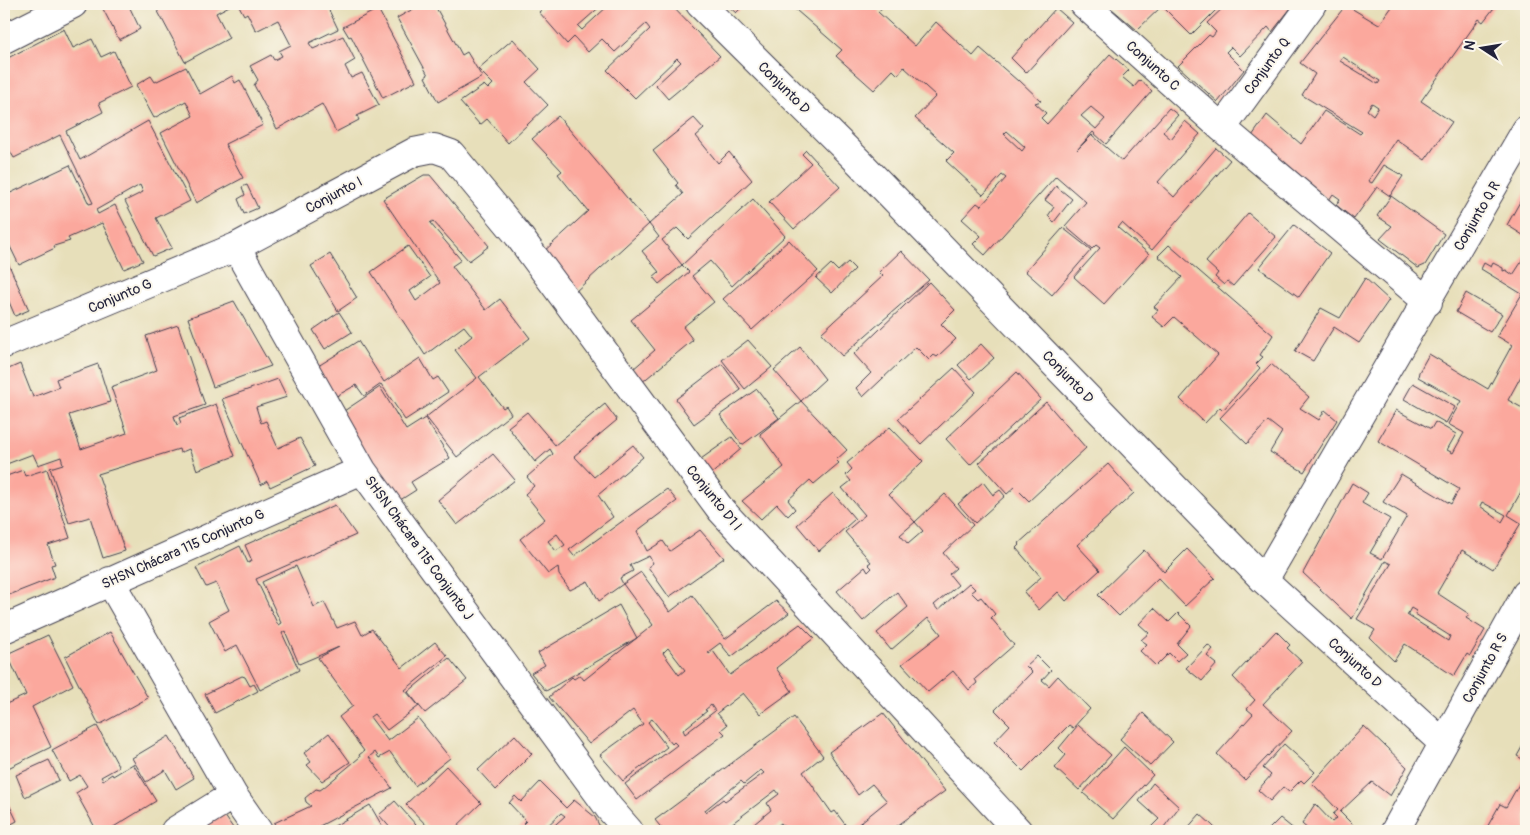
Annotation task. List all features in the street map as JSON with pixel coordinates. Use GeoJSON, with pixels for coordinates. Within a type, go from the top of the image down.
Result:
{"type":"FeatureCollection","features":[{"type":"Feature","properties":{"kind":"street"},"geometry":{"type":"LineString","coordinates":[[4,39],[73,4]]}},
{"type":"Feature","properties":{"kind":"street","name":"Conjunto D"},"geometry":{"type":"LineString","coordinates":[[700,4],[859,162],[1264,580],[1443,743]]}},
{"type":"Feature","properties":{"kind":"street","name":"Conjunto C"},"geometry":{"type":"LineString","coordinates":[[1084,4],[1222,128],[1428,302]]}},
{"type":"Feature","properties":{"kind":"street","name":"Conjunto Q"},"geometry":{"type":"LineString","coordinates":[[1222,128],[1312,4]]}},
{"type":"Feature","properties":{"kind":"street","name":"Conjunto Q R"},"geometry":{"type":"LineString","coordinates":[[1264,580],[1428,302],[1526,130]]}},
{"type":"Feature","properties":{"kind":"street","name":"Conjunto I"},"geometry":{"type":"LineString","coordinates":[[236,247],[414,152],[434,148]]}},
{"type":"Feature","properties":{"kind":"street","name":"Conjunto D1 I"},"geometry":{"type":"LineString","coordinates":[[434,148],[451,154],[518,235],[588,334],[721,510],[1018,831]]}},
{"type":"Feature","properties":{"kind":"street","name":"Conjunto G"},"geometry":{"type":"LineString","coordinates":[[4,344],[236,247]]}},
{"type":"Feature","properties":{"kind":"street","name":"SHSN Chácara 115 Conjunto J"},"geometry":{"type":"LineString","coordinates":[[236,247],[362,470],[608,808],[629,831]]}},
{"type":"Feature","properties":{"kind":"street","name":"SHSN Chácara 115 Conjunto G"},"geometry":{"type":"LineString","coordinates":[[4,629],[362,470]]}},
{"type":"Feature","properties":{"kind":"street"},"geometry":{"type":"LineString","coordinates":[[110,581],[233,795],[258,831]]}},
{"type":"Feature","properties":{"kind":"street","name":"Conjunto R S"},"geometry":{"type":"LineString","coordinates":[[1395,831],[1526,594]]}},
{"type":"Feature","properties":{"kind":"street"},"geometry":{"type":"LineString","coordinates":[[175,831],[233,795]]}},
{"type":"Feature","properties":{"kind":"building"},"geometry":{"type":"Polygon","coordinates":[[[113,4],[128,4],[140,29],[119,40],[103,9],[113,4]]]}},
{"type":"Feature","properties":{"kind":"building"},"geometry":{"type":"Polygon","coordinates":[[[154,4],[233,4],[216,13],[229,38],[185,62],[154,4]]]}},
{"type":"Feature","properties":{"kind":"building"},"geometry":{"type":"Polygon","coordinates":[[[238,4],[263,4],[265,7],[269,4],[326,4],[338,29],[309,43],[313,49],[343,36],[355,60],[345,66],[351,78],[362,73],[379,105],[357,116],[359,120],[336,132],[322,104],[277,129],[254,85],[258,80],[250,66],[271,55],[274,60],[282,56],[279,51],[291,45],[278,20],[256,31],[247,13],[244,15],[238,4]]]}},
{"type":"Feature","properties":{"kind":"building"},"geometry":{"type":"Polygon","coordinates":[[[422,4],[434,4],[462,55],[467,52],[482,77],[438,102],[425,77],[428,75],[397,18],[422,4]]]}},
{"type":"Feature","properties":{"kind":"building"},"geometry":{"type":"Polygon","coordinates":[[[548,4],[603,4],[578,26],[582,30],[610,4],[670,4],[720,56],[668,99],[656,85],[681,62],[677,58],[635,98],[607,70],[650,29],[646,24],[615,52],[602,39],[588,52],[574,37],[567,44],[539,12],[548,4]]]}},
{"type":"Feature","properties":{"kind":"building"},"geometry":{"type":"Polygon","coordinates":[[[726,4],[745,4],[736,13],[726,4]]]}},
{"type":"Feature","properties":{"kind":"building"},"geometry":{"type":"Polygon","coordinates":[[[789,4],[885,4],[878,12],[915,46],[936,22],[973,56],[980,48],[1019,80],[1041,101],[1035,103],[1046,113],[1041,118],[1047,124],[1110,54],[1129,70],[1122,77],[1134,87],[1140,80],[1152,91],[1106,144],[1093,132],[1077,150],[1092,135],[1122,161],[1169,108],[1178,115],[1163,132],[1171,139],[1185,121],[1200,134],[1158,182],[1174,197],[1216,148],[1230,160],[1152,250],[1122,223],[1118,228],[1149,254],[1104,304],[1074,277],[1100,248],[1096,245],[1092,249],[1065,226],[1086,202],[1056,176],[985,255],[973,244],[981,236],[962,219],[977,203],[981,206],[1006,178],[1002,175],[983,195],[946,161],[954,153],[915,118],[936,96],[904,67],[898,75],[893,70],[874,90],[836,56],[842,50],[789,4]],[[1091,107],[1081,116],[1096,129],[1105,119],[1091,107]],[[1007,131],[1004,134],[1022,151],[1025,147],[1007,131]]]}},
{"type":"Feature","properties":{"kind":"building"},"geometry":{"type":"Polygon","coordinates":[[[1106,4],[1222,4],[1191,35],[1162,6],[1137,30],[1106,4]]]}},
{"type":"Feature","properties":{"kind":"building"},"geometry":{"type":"Polygon","coordinates":[[[1227,4],[1294,4],[1272,32],[1268,27],[1240,56],[1231,47],[1226,52],[1244,70],[1218,102],[1178,66],[1209,35],[1212,37],[1216,32],[1207,23],[1227,4]]]}},
{"type":"Feature","properties":{"kind":"building"},"geometry":{"type":"Polygon","coordinates":[[[1394,4],[1497,4],[1483,22],[1479,19],[1421,101],[1452,122],[1425,160],[1396,139],[1368,181],[1372,183],[1384,165],[1403,176],[1390,196],[1377,187],[1354,219],[1336,205],[1340,199],[1333,194],[1329,200],[1319,193],[1252,136],[1267,115],[1301,144],[1324,111],[1360,134],[1362,132],[1302,95],[1315,74],[1300,63],[1346,5],[1379,25],[1394,4]],[[1343,57],[1340,61],[1378,84],[1380,81],[1343,57]],[[1372,103],[1367,110],[1373,115],[1378,107],[1372,103]]]}},
{"type":"Feature","properties":{"kind":"building"},"geometry":{"type":"Polygon","coordinates":[[[1056,8],[1072,22],[1026,73],[1011,58],[1056,8]]]}},
{"type":"Feature","properties":{"kind":"building"},"geometry":{"type":"Polygon","coordinates":[[[378,9],[416,81],[383,98],[351,36],[349,37],[343,27],[378,9]]]}},
{"type":"Feature","properties":{"kind":"building"},"geometry":{"type":"Polygon","coordinates":[[[64,29],[73,48],[92,39],[101,57],[114,51],[131,87],[99,103],[103,112],[66,131],[80,160],[148,121],[190,201],[156,218],[172,248],[153,256],[125,201],[143,192],[140,185],[96,210],[98,214],[115,205],[143,261],[124,269],[102,223],[68,238],[70,241],[54,246],[55,248],[19,265],[4,234],[4,196],[70,165],[89,204],[93,203],[60,135],[14,158],[4,141],[4,60],[64,29]]]}},
{"type":"Feature","properties":{"kind":"building"},"geometry":{"type":"Polygon","coordinates":[[[513,39],[540,69],[526,82],[548,105],[508,143],[487,119],[480,125],[460,102],[484,85],[488,89],[493,84],[478,69],[513,39]]]}},
{"type":"Feature","properties":{"kind":"building"},"geometry":{"type":"Polygon","coordinates":[[[186,67],[200,94],[232,76],[235,83],[240,80],[263,125],[225,144],[243,178],[196,203],[161,133],[193,116],[186,101],[154,118],[136,85],[151,76],[155,82],[186,67]]]}},
{"type":"Feature","properties":{"kind":"building"},"geometry":{"type":"Polygon","coordinates":[[[558,116],[649,224],[575,292],[541,254],[588,211],[558,174],[562,171],[532,139],[558,116]]]}},
{"type":"Feature","properties":{"kind":"building"},"geometry":{"type":"Polygon","coordinates":[[[694,118],[704,129],[696,136],[718,163],[729,152],[752,180],[688,239],[677,228],[662,240],[682,265],[659,284],[653,277],[659,272],[642,251],[659,237],[649,224],[683,194],[676,185],[678,183],[653,151],[694,118]]]}},
{"type":"Feature","properties":{"kind":"building"},"geometry":{"type":"Polygon","coordinates":[[[806,150],[840,187],[794,229],[769,202],[811,163],[802,154],[806,150]]]}},
{"type":"Feature","properties":{"kind":"building"},"geometry":{"type":"Polygon","coordinates":[[[424,175],[430,175],[489,246],[469,261],[433,221],[430,223],[461,260],[452,266],[486,310],[500,299],[530,338],[479,377],[503,408],[506,406],[511,414],[457,457],[426,417],[477,378],[455,350],[472,336],[464,326],[425,355],[371,272],[408,246],[430,277],[410,291],[416,301],[440,283],[383,199],[424,175]]]}},
{"type":"Feature","properties":{"kind":"building"},"geometry":{"type":"Polygon","coordinates":[[[247,185],[258,208],[244,214],[238,199],[245,195],[242,187],[247,185]]]}},
{"type":"Feature","properties":{"kind":"building"},"geometry":{"type":"Polygon","coordinates":[[[1056,186],[1072,199],[1054,222],[1048,216],[1054,207],[1045,200],[1056,186]]]}},
{"type":"Feature","properties":{"kind":"building"},"geometry":{"type":"Polygon","coordinates":[[[1526,191],[1526,237],[1507,225],[1526,191]]]}},
{"type":"Feature","properties":{"kind":"building"},"geometry":{"type":"Polygon","coordinates":[[[1391,196],[1444,234],[1425,265],[1418,268],[1380,239],[1392,226],[1377,216],[1391,196]]]}},
{"type":"Feature","properties":{"kind":"building"},"geometry":{"type":"Polygon","coordinates":[[[753,199],[785,236],[732,286],[710,261],[692,276],[714,302],[683,327],[693,340],[641,383],[632,370],[655,350],[631,320],[689,272],[682,265],[753,199]]]}},
{"type":"Feature","properties":{"kind":"building"},"geometry":{"type":"Polygon","coordinates":[[[1248,213],[1276,237],[1233,286],[1227,281],[1224,285],[1215,277],[1218,273],[1206,262],[1248,213]]]}},
{"type":"Feature","properties":{"kind":"building"},"geometry":{"type":"Polygon","coordinates":[[[1294,225],[1330,253],[1299,297],[1259,268],[1294,225]]]}},
{"type":"Feature","properties":{"kind":"building"},"geometry":{"type":"Polygon","coordinates":[[[1063,228],[1091,250],[1052,295],[1025,271],[1063,228]]]}},
{"type":"Feature","properties":{"kind":"building"},"geometry":{"type":"Polygon","coordinates":[[[789,240],[818,271],[752,330],[723,299],[789,240]]]}},
{"type":"Feature","properties":{"kind":"building"},"geometry":{"type":"Polygon","coordinates":[[[1169,245],[1273,335],[1260,355],[1263,357],[1256,364],[1260,368],[1223,410],[1220,407],[1205,423],[1180,399],[1218,355],[1174,317],[1164,327],[1152,317],[1158,310],[1154,307],[1182,277],[1158,256],[1169,245]]]}},
{"type":"Feature","properties":{"kind":"building"},"geometry":{"type":"Polygon","coordinates":[[[901,251],[929,280],[842,356],[821,333],[883,276],[879,272],[901,251]]]}},
{"type":"Feature","properties":{"kind":"building"},"geometry":{"type":"Polygon","coordinates":[[[4,254],[29,310],[15,316],[4,290],[4,254]]]}},
{"type":"Feature","properties":{"kind":"building"},"geometry":{"type":"Polygon","coordinates":[[[330,254],[357,298],[338,311],[311,266],[330,254]]]}},
{"type":"Feature","properties":{"kind":"building"},"geometry":{"type":"Polygon","coordinates":[[[1526,255],[1526,367],[1508,400],[1526,410],[1526,483],[1508,515],[1521,523],[1493,569],[1462,550],[1437,593],[1469,614],[1466,618],[1485,630],[1470,656],[1467,654],[1454,676],[1405,644],[1394,661],[1370,638],[1375,630],[1357,619],[1391,564],[1385,561],[1352,619],[1303,573],[1352,483],[1368,493],[1362,503],[1390,519],[1370,553],[1382,559],[1407,516],[1383,502],[1401,474],[1451,504],[1459,489],[1378,441],[1396,410],[1431,429],[1435,422],[1456,434],[1447,450],[1453,453],[1464,433],[1448,424],[1461,401],[1418,377],[1419,372],[1429,354],[1488,389],[1512,345],[1497,336],[1522,294],[1481,269],[1484,263],[1491,267],[1493,263],[1503,268],[1503,271],[1506,270],[1513,275],[1526,255]],[[1482,502],[1480,506],[1502,522],[1506,515],[1482,502]],[[1411,608],[1407,615],[1448,641],[1450,636],[1415,614],[1416,611],[1411,608]]]}},
{"type":"Feature","properties":{"kind":"building"},"geometry":{"type":"Polygon","coordinates":[[[848,262],[855,269],[832,293],[816,278],[831,264],[838,271],[848,262]]]}},
{"type":"Feature","properties":{"kind":"building"},"geometry":{"type":"Polygon","coordinates":[[[1365,278],[1389,300],[1359,343],[1334,327],[1313,361],[1295,351],[1321,308],[1340,318],[1365,278]]]}},
{"type":"Feature","properties":{"kind":"building"},"geometry":{"type":"Polygon","coordinates":[[[929,282],[955,310],[941,324],[956,339],[937,357],[934,355],[929,360],[916,347],[863,397],[856,388],[871,373],[854,354],[929,282]]]}},
{"type":"Feature","properties":{"kind":"building"},"geometry":{"type":"Polygon","coordinates":[[[1466,293],[1502,314],[1490,332],[1456,312],[1466,293]]]}},
{"type":"Feature","properties":{"kind":"building"},"geometry":{"type":"Polygon","coordinates":[[[234,301],[271,366],[213,387],[188,318],[234,301]]]}},
{"type":"Feature","properties":{"kind":"building"},"geometry":{"type":"Polygon","coordinates":[[[339,312],[352,332],[325,349],[313,330],[339,312]]]}},
{"type":"Feature","properties":{"kind":"building"},"geometry":{"type":"Polygon","coordinates":[[[178,325],[205,405],[174,416],[177,425],[181,423],[179,418],[216,404],[235,456],[197,470],[189,449],[180,453],[179,449],[98,474],[125,551],[103,558],[90,517],[69,523],[50,468],[63,464],[61,457],[38,465],[33,454],[4,465],[4,371],[20,364],[33,397],[59,387],[56,379],[98,364],[110,402],[69,415],[81,449],[127,433],[111,387],[157,370],[146,336],[178,325]]]}},
{"type":"Feature","properties":{"kind":"building"},"geometry":{"type":"Polygon","coordinates":[[[748,340],[772,367],[745,389],[722,360],[748,340]]]}},
{"type":"Feature","properties":{"kind":"building"},"geometry":{"type":"Polygon","coordinates":[[[358,341],[384,382],[420,358],[433,380],[438,377],[448,392],[405,420],[381,384],[364,396],[356,385],[333,398],[315,368],[358,341]]]}},
{"type":"Feature","properties":{"kind":"building"},"geometry":{"type":"Polygon","coordinates":[[[981,344],[994,358],[971,379],[958,365],[981,344]]]}},
{"type":"Feature","properties":{"kind":"building"},"geometry":{"type":"Polygon","coordinates":[[[800,347],[825,379],[801,401],[774,370],[800,347]]]}},
{"type":"Feature","properties":{"kind":"building"},"geometry":{"type":"Polygon","coordinates":[[[722,364],[741,390],[694,424],[676,399],[722,364]]]}},
{"type":"Feature","properties":{"kind":"building"},"geometry":{"type":"Polygon","coordinates":[[[1271,364],[1309,397],[1300,408],[1319,420],[1325,410],[1337,420],[1304,472],[1270,452],[1282,432],[1268,421],[1247,444],[1220,418],[1271,364]]]}},
{"type":"Feature","properties":{"kind":"building"},"geometry":{"type":"Polygon","coordinates":[[[954,368],[976,392],[921,444],[898,419],[954,368]]]}},
{"type":"Feature","properties":{"kind":"building"},"geometry":{"type":"Polygon","coordinates":[[[1017,372],[1041,399],[970,465],[946,439],[1017,372]]]}},
{"type":"Feature","properties":{"kind":"building"},"geometry":{"type":"Polygon","coordinates":[[[278,379],[287,397],[256,407],[261,423],[266,421],[278,448],[300,438],[315,466],[270,487],[267,481],[261,485],[222,399],[278,379]]]}},
{"type":"Feature","properties":{"kind":"building"},"geometry":{"type":"Polygon","coordinates":[[[1413,383],[1455,407],[1446,423],[1404,399],[1413,383]]]}},
{"type":"Feature","properties":{"kind":"building"},"geometry":{"type":"Polygon","coordinates":[[[380,387],[406,430],[425,418],[450,458],[411,482],[416,490],[394,504],[338,415],[380,387]]]}},
{"type":"Feature","properties":{"kind":"building"},"geometry":{"type":"Polygon","coordinates":[[[757,389],[779,418],[742,445],[720,415],[757,389]]]}},
{"type":"Feature","properties":{"kind":"building"},"geometry":{"type":"Polygon","coordinates":[[[801,401],[847,450],[836,460],[839,463],[814,484],[810,480],[788,500],[795,509],[788,516],[777,504],[761,519],[742,501],[784,467],[760,434],[801,401]]]}},
{"type":"Feature","properties":{"kind":"building"},"geometry":{"type":"Polygon","coordinates":[[[1046,402],[1086,448],[1029,501],[1015,487],[1007,494],[979,463],[1046,402]]]}},
{"type":"Feature","properties":{"kind":"building"},"geometry":{"type":"Polygon","coordinates":[[[605,404],[617,420],[574,456],[594,477],[633,445],[643,457],[598,495],[613,517],[569,550],[574,556],[667,489],[677,501],[637,531],[647,551],[663,541],[670,551],[700,530],[724,558],[669,597],[648,567],[653,563],[649,556],[630,565],[633,571],[620,578],[623,584],[599,601],[588,581],[570,590],[559,575],[558,567],[548,574],[520,539],[545,519],[525,494],[534,486],[527,477],[553,454],[550,449],[535,462],[508,427],[527,412],[555,445],[605,404]],[[557,534],[548,541],[556,551],[565,545],[557,534]]]}},
{"type":"Feature","properties":{"kind":"building"},"geometry":{"type":"Polygon","coordinates":[[[890,427],[923,461],[889,494],[915,522],[945,494],[973,525],[943,553],[956,568],[949,574],[958,585],[934,605],[938,610],[969,583],[975,589],[971,592],[978,599],[981,597],[995,614],[991,618],[1014,645],[975,679],[977,683],[969,690],[953,671],[928,692],[902,664],[941,634],[928,618],[891,650],[877,633],[908,607],[897,592],[863,621],[837,591],[865,567],[868,572],[872,568],[868,564],[871,562],[845,532],[865,515],[842,488],[851,481],[846,475],[852,469],[847,463],[890,427]],[[915,522],[900,535],[908,544],[923,531],[915,522]]]}},
{"type":"Feature","properties":{"kind":"building"},"geometry":{"type":"Polygon","coordinates":[[[732,437],[741,449],[709,476],[698,461],[732,437]]]}},
{"type":"Feature","properties":{"kind":"building"},"geometry":{"type":"Polygon","coordinates":[[[493,454],[515,480],[457,525],[438,500],[493,454]]]}},
{"type":"Feature","properties":{"kind":"building"},"geometry":{"type":"Polygon","coordinates":[[[1108,464],[1134,493],[1077,545],[1100,570],[1066,601],[1058,592],[1039,610],[1024,592],[1041,577],[1016,548],[1018,544],[1108,464]]]}},
{"type":"Feature","properties":{"kind":"building"},"geometry":{"type":"Polygon","coordinates":[[[47,469],[70,538],[48,545],[55,564],[51,565],[55,577],[4,597],[4,477],[23,470],[25,476],[47,469]]]}},
{"type":"Feature","properties":{"kind":"building"},"geometry":{"type":"Polygon","coordinates":[[[983,482],[993,495],[1000,490],[1005,496],[975,523],[958,504],[983,482]]]}},
{"type":"Feature","properties":{"kind":"building"},"geometry":{"type":"Polygon","coordinates":[[[833,493],[855,519],[819,551],[797,525],[833,493]]]}},
{"type":"Feature","properties":{"kind":"building"},"geometry":{"type":"Polygon","coordinates":[[[335,505],[356,535],[256,579],[278,625],[281,623],[262,582],[296,566],[314,607],[324,602],[337,628],[355,621],[362,635],[372,629],[402,668],[435,642],[447,656],[405,690],[419,706],[387,730],[374,714],[370,717],[388,741],[418,718],[450,758],[415,786],[390,752],[379,758],[375,752],[369,757],[392,788],[310,831],[278,831],[274,823],[311,806],[306,802],[305,798],[316,789],[320,790],[323,788],[360,757],[359,755],[364,751],[339,717],[353,706],[318,658],[339,647],[299,664],[285,631],[282,633],[299,670],[260,690],[237,645],[225,652],[209,621],[229,610],[216,583],[206,587],[196,568],[240,546],[248,563],[252,561],[245,545],[335,505]]]}},
{"type":"Feature","properties":{"kind":"building"},"geometry":{"type":"Polygon","coordinates":[[[1187,549],[1215,578],[1185,606],[1158,578],[1119,616],[1098,595],[1144,550],[1164,572],[1187,549]]]}},
{"type":"Feature","properties":{"kind":"building"},"geometry":{"type":"Polygon","coordinates":[[[641,572],[670,612],[692,595],[725,639],[776,601],[789,613],[731,657],[720,643],[708,652],[709,654],[713,651],[730,675],[800,624],[814,638],[776,668],[792,691],[760,714],[743,693],[717,713],[727,725],[721,730],[725,734],[637,800],[625,784],[677,745],[674,742],[672,744],[652,719],[648,722],[667,747],[623,781],[600,755],[643,724],[633,710],[589,744],[549,697],[572,677],[574,679],[580,675],[584,680],[653,625],[623,584],[641,572]],[[668,648],[663,653],[679,675],[685,670],[668,648]],[[711,705],[705,710],[707,711],[683,730],[685,734],[715,711],[711,705]]]}},
{"type":"Feature","properties":{"kind":"building"},"geometry":{"type":"Polygon","coordinates":[[[619,605],[637,638],[546,691],[531,673],[545,665],[538,653],[619,605]]]}},
{"type":"Feature","properties":{"kind":"building"},"geometry":{"type":"Polygon","coordinates":[[[1154,608],[1169,622],[1178,613],[1191,626],[1177,644],[1186,653],[1177,661],[1169,653],[1156,666],[1140,651],[1147,644],[1141,640],[1149,633],[1139,624],[1154,608]]]}},
{"type":"Feature","properties":{"kind":"building"},"geometry":{"type":"Polygon","coordinates":[[[1276,631],[1290,645],[1287,648],[1302,662],[1263,704],[1292,731],[1245,780],[1217,754],[1253,714],[1247,709],[1255,700],[1233,677],[1276,631]]]}},
{"type":"Feature","properties":{"kind":"building"},"geometry":{"type":"Polygon","coordinates":[[[110,632],[148,698],[99,725],[65,657],[110,632]]]}},
{"type":"Feature","properties":{"kind":"building"},"geometry":{"type":"Polygon","coordinates":[[[48,635],[73,685],[32,707],[51,747],[4,770],[4,705],[26,695],[7,654],[48,635]]]}},
{"type":"Feature","properties":{"kind":"building"},"geometry":{"type":"Polygon","coordinates":[[[1208,645],[1213,649],[1207,656],[1217,664],[1202,681],[1186,668],[1208,645]]]}},
{"type":"Feature","properties":{"kind":"building"},"geometry":{"type":"Polygon","coordinates":[[[1037,656],[1051,670],[1042,680],[1049,686],[1058,676],[1090,709],[1073,728],[1069,725],[1023,771],[994,742],[1010,725],[995,710],[1032,672],[1026,666],[1037,656]]]}},
{"type":"Feature","properties":{"kind":"building"},"geometry":{"type":"Polygon","coordinates":[[[449,658],[467,680],[425,713],[408,692],[449,658]]]}},
{"type":"Feature","properties":{"kind":"building"},"geometry":{"type":"Polygon","coordinates":[[[242,676],[245,677],[250,686],[254,684],[258,691],[215,713],[205,694],[242,676]]]}},
{"type":"Feature","properties":{"kind":"building"},"geometry":{"type":"Polygon","coordinates":[[[883,713],[945,791],[890,831],[850,831],[887,801],[872,784],[858,795],[829,752],[883,713]]]}},
{"type":"Feature","properties":{"kind":"building"},"geometry":{"type":"Polygon","coordinates":[[[1143,713],[1173,742],[1150,766],[1120,739],[1143,713]]]}},
{"type":"Feature","properties":{"kind":"building"},"geometry":{"type":"Polygon","coordinates":[[[794,717],[823,756],[803,772],[832,813],[835,811],[850,831],[812,831],[810,829],[807,831],[787,831],[781,823],[771,831],[759,831],[754,824],[771,810],[767,803],[779,794],[776,790],[722,831],[664,831],[655,820],[794,717]],[[761,770],[744,784],[741,781],[705,810],[706,812],[723,799],[725,801],[764,773],[761,770]]]}},
{"type":"Feature","properties":{"kind":"building"},"geometry":{"type":"Polygon","coordinates":[[[1078,725],[1111,755],[1079,790],[1055,768],[1066,755],[1059,748],[1078,725]]]}},
{"type":"Feature","properties":{"kind":"building"},"geometry":{"type":"Polygon","coordinates":[[[97,726],[119,767],[101,777],[103,780],[133,764],[156,801],[107,831],[97,831],[76,793],[87,786],[80,775],[69,781],[52,750],[97,726]]]}},
{"type":"Feature","properties":{"kind":"building"},"geometry":{"type":"Polygon","coordinates":[[[1364,726],[1407,767],[1390,796],[1372,782],[1340,812],[1359,831],[1310,831],[1302,824],[1315,804],[1332,822],[1337,818],[1333,814],[1338,810],[1312,783],[1364,726]]]}},
{"type":"Feature","properties":{"kind":"building"},"geometry":{"type":"Polygon","coordinates":[[[329,733],[350,762],[322,781],[307,765],[311,762],[304,753],[329,733]]]}},
{"type":"Feature","properties":{"kind":"building"},"geometry":{"type":"Polygon","coordinates":[[[515,735],[532,754],[496,790],[478,770],[515,735]]]}},
{"type":"Feature","properties":{"kind":"building"},"geometry":{"type":"Polygon","coordinates":[[[169,736],[194,778],[176,789],[165,770],[146,782],[132,758],[169,736]]]}},
{"type":"Feature","properties":{"kind":"building"},"geometry":{"type":"Polygon","coordinates":[[[1526,740],[1526,761],[1517,756],[1526,740]]]}},
{"type":"Feature","properties":{"kind":"building"},"geometry":{"type":"Polygon","coordinates":[[[1284,744],[1315,772],[1304,783],[1301,780],[1289,792],[1283,787],[1270,801],[1258,790],[1271,775],[1263,768],[1284,744]]]}},
{"type":"Feature","properties":{"kind":"building"},"geometry":{"type":"Polygon","coordinates":[[[1124,747],[1153,775],[1113,819],[1083,793],[1124,747]]]}},
{"type":"Feature","properties":{"kind":"building"},"geometry":{"type":"Polygon","coordinates":[[[49,760],[59,780],[25,797],[16,775],[49,760]]]}},
{"type":"Feature","properties":{"kind":"building"},"geometry":{"type":"Polygon","coordinates":[[[446,766],[481,803],[452,831],[421,831],[428,827],[406,804],[446,766]]]}},
{"type":"Feature","properties":{"kind":"building"},"geometry":{"type":"Polygon","coordinates":[[[1526,772],[1526,831],[1485,831],[1500,804],[1506,807],[1526,772]]]}},
{"type":"Feature","properties":{"kind":"building"},"geometry":{"type":"Polygon","coordinates":[[[540,782],[566,808],[574,800],[595,817],[602,831],[548,831],[565,816],[561,813],[542,831],[516,831],[526,821],[509,803],[515,796],[521,802],[540,782]]]}},
{"type":"Feature","properties":{"kind":"building"},"geometry":{"type":"Polygon","coordinates":[[[1153,783],[1179,807],[1161,831],[1156,831],[1151,827],[1159,819],[1139,801],[1153,783]]]}},
{"type":"Feature","properties":{"kind":"building"},"geometry":{"type":"Polygon","coordinates":[[[4,794],[17,821],[4,828],[4,794]]]}},
{"type":"Feature","properties":{"kind":"building"},"geometry":{"type":"Polygon","coordinates":[[[395,801],[416,825],[408,831],[393,831],[379,815],[395,801]]]}},
{"type":"Feature","properties":{"kind":"building"},"geometry":{"type":"Polygon","coordinates":[[[370,805],[385,831],[326,831],[370,805]]]}},
{"type":"Feature","properties":{"kind":"building"},"geometry":{"type":"Polygon","coordinates":[[[221,810],[235,831],[186,831],[221,810]]]}},
{"type":"Feature","properties":{"kind":"building"},"geometry":{"type":"Polygon","coordinates":[[[1200,814],[1212,825],[1218,831],[1185,831],[1200,814]]]}},
{"type":"Feature","properties":{"kind":"building"},"geometry":{"type":"Polygon","coordinates":[[[1280,818],[1296,831],[1267,831],[1280,818]]]}}]}
